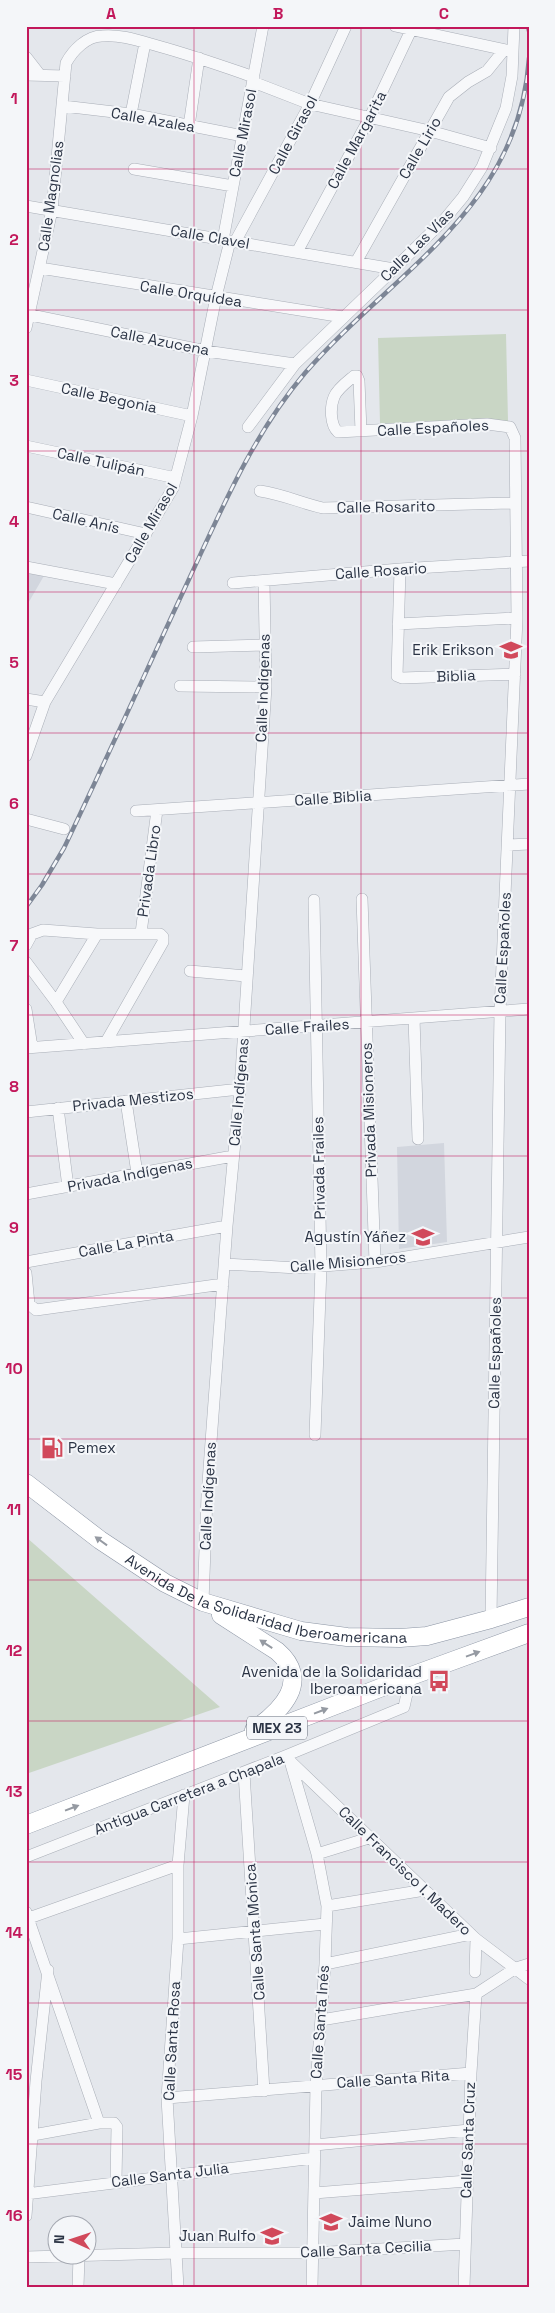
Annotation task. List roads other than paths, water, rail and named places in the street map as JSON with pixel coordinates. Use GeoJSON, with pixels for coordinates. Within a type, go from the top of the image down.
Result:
{"type":"FeatureCollection","features":[{"type":"Feature","properties":{"kind":"highway","name":"Avenida De la Solidaridad Iberoamericana"},"geometry":{"type":"LineString","coordinates":[[26,1483],[132,1563],[203,1602],[294,1629],[348,1637],[400,1638],[427,1636],[491,1619],[529,1606]]}},
{"type":"Feature","properties":{"kind":"highway"},"geometry":{"type":"LineString","coordinates":[[203,1602],[277,1651],[283,1656],[291,1671],[292,1686],[282,1707],[275,1715],[235,1744]]}},
{"type":"Feature","properties":{"kind":"highway","name":"MEX 23"},"geometry":{"type":"LineString","coordinates":[[26,1825],[411,1676],[529,1633]]}},
{"type":"Feature","properties":{"kind":"street","name":"Calle Mirasol"},"geometry":{"type":"LineString","coordinates":[[26,756],[45,702],[146,534],[176,478],[192,416],[229,241],[233,186],[263,26]]}},
{"type":"Feature","properties":{"kind":"street","name":"Calle Girasol"},"geometry":{"type":"LineString","coordinates":[[229,241],[310,104],[346,26]]}},
{"type":"Feature","properties":{"kind":"street"},"geometry":{"type":"LineString","coordinates":[[395,26],[509,51]]}},
{"type":"Feature","properties":{"kind":"street","name":"Calle Las Vías"},"geometry":{"type":"LineString","coordinates":[[248,427],[295,364],[444,220],[463,197],[482,167],[506,108],[512,76],[509,51],[514,26]]}},
{"type":"Feature","properties":{"kind":"street","name":"Calle Margarita"},"geometry":{"type":"LineString","coordinates":[[297,252],[370,117],[413,29]]}},
{"type":"Feature","properties":{"kind":"street","name":"Calle Magnolias"},"geometry":{"type":"LineString","coordinates":[[26,328],[52,210],[66,63],[71,54],[92,38],[101,36],[145,42]]}},
{"type":"Feature","properties":{"kind":"street"},"geometry":{"type":"LineString","coordinates":[[132,114],[145,42],[200,58],[310,104],[430,131],[491,148]]}},
{"type":"Feature","properties":{"kind":"street","name":"Calle Lirio"},"geometry":{"type":"LineString","coordinates":[[356,262],[449,97],[468,82],[487,71],[509,51]]}},
{"type":"Feature","properties":{"kind":"street"},"geometry":{"type":"LineString","coordinates":[[26,57],[40,76]]}},
{"type":"Feature","properties":{"kind":"street"},"geometry":{"type":"LineString","coordinates":[[189,126],[200,58]]}},
{"type":"Feature","properties":{"kind":"street"},"geometry":{"type":"LineString","coordinates":[[26,75],[65,76]]}},
{"type":"Feature","properties":{"kind":"street","name":"Calle Azalea"},"geometry":{"type":"LineString","coordinates":[[63,106],[132,114],[243,136]]}},
{"type":"Feature","properties":{"kind":"street"},"geometry":{"type":"LineString","coordinates":[[134,169],[233,186]]}},
{"type":"Feature","properties":{"kind":"street","name":"Calle Clavel"},"geometry":{"type":"LineString","coordinates":[[26,206],[394,269]]}},
{"type":"Feature","properties":{"kind":"street","name":"Calle Orquídea"},"geometry":{"type":"LineString","coordinates":[[40,268],[343,317]]}},
{"type":"Feature","properties":{"kind":"street","name":"Calle Azucena"},"geometry":{"type":"LineString","coordinates":[[28,314],[206,351],[295,364]]}},
{"type":"Feature","properties":{"kind":"street","name":"Calle Españoles"},"geometry":{"type":"LineString","coordinates":[[361,431],[359,381],[357,376],[354,376],[334,397],[333,428],[338,432],[505,425],[512,431],[514,438],[517,618],[500,1011],[491,1619]]}},
{"type":"Feature","properties":{"kind":"street","name":"Calle Begonia"},"geometry":{"type":"LineString","coordinates":[[26,380],[192,416]]}},
{"type":"Feature","properties":{"kind":"street","name":"Calle Tulipán"},"geometry":{"type":"LineString","coordinates":[[26,446],[176,478]]}},
{"type":"Feature","properties":{"kind":"street","name":"Calle Rosarito"},"geometry":{"type":"LineString","coordinates":[[260,491],[284,495],[298,502],[323,508],[514,503]]}},
{"type":"Feature","properties":{"kind":"street","name":"Calle Anís"},"geometry":{"type":"LineString","coordinates":[[26,508],[146,534]]}},
{"type":"Feature","properties":{"kind":"street","name":"Calle Rosario"},"geometry":{"type":"LineString","coordinates":[[233,583],[400,568],[529,561]]}},
{"type":"Feature","properties":{"kind":"street"},"geometry":{"type":"LineString","coordinates":[[26,567],[116,584]]}},
{"type":"Feature","properties":{"kind":"street"},"geometry":{"type":"LineString","coordinates":[[400,568],[398,624],[517,618]]}},
{"type":"Feature","properties":{"kind":"street","name":"Calle Indígenas"},"geometry":{"type":"LineString","coordinates":[[203,1602],[207,1496],[225,1264],[226,1226],[240,1089],[266,687],[264,581]]}},
{"type":"Feature","properties":{"kind":"street","name":"Biblia"},"geometry":{"type":"LineString","coordinates":[[398,624],[397,676],[402,678],[515,674]]}},
{"type":"Feature","properties":{"kind":"street"},"geometry":{"type":"LineString","coordinates":[[194,647],[265,645]]}},
{"type":"Feature","properties":{"kind":"street"},"geometry":{"type":"LineString","coordinates":[[180,686],[266,687]]}},
{"type":"Feature","properties":{"kind":"street"},"geometry":{"type":"LineString","coordinates":[[26,699],[45,702]]}},
{"type":"Feature","properties":{"kind":"street","name":"Calle Biblia"},"geometry":{"type":"LineString","coordinates":[[136,811],[529,784]]}},
{"type":"Feature","properties":{"kind":"street","name":"Privada Libro"},"geometry":{"type":"LineString","coordinates":[[141,933],[157,810]]}},
{"type":"Feature","properties":{"kind":"street"},"geometry":{"type":"LineString","coordinates":[[26,819],[64,829]]}},
{"type":"Feature","properties":{"kind":"street"},"geometry":{"type":"LineString","coordinates":[[508,845],[529,844]]}},
{"type":"Feature","properties":{"kind":"street","name":"Privada Misioneros"},"geometry":{"type":"LineString","coordinates":[[362,899],[375,1262]]}},
{"type":"Feature","properties":{"kind":"street","name":"Privada Frailes"},"geometry":{"type":"LineString","coordinates":[[314,900],[320,1267],[315,1435]]}},
{"type":"Feature","properties":{"kind":"street"},"geometry":{"type":"LineString","coordinates":[[26,945],[37,931],[97,934],[141,933],[160,934],[163,936],[162,942],[106,1042]]}},
{"type":"Feature","properties":{"kind":"street"},"geometry":{"type":"LineString","coordinates":[[56,1002],[97,934]]}},
{"type":"Feature","properties":{"kind":"street"},"geometry":{"type":"LineString","coordinates":[[26,962],[84,1044]]}},
{"type":"Feature","properties":{"kind":"street"},"geometry":{"type":"LineString","coordinates":[[190,971],[246,976]]}},
{"type":"Feature","properties":{"kind":"street"},"geometry":{"type":"LineString","coordinates":[[26,1009],[29,1047]]}},
{"type":"Feature","properties":{"kind":"street","name":"Calle Frailes"},"geometry":{"type":"LineString","coordinates":[[29,1047],[529,1009]]}},
{"type":"Feature","properties":{"kind":"street"},"geometry":{"type":"LineString","coordinates":[[414,1018],[418,1139]]}},
{"type":"Feature","properties":{"kind":"street","name":"Privada Mestizos"},"geometry":{"type":"LineString","coordinates":[[26,1112],[240,1089]]}},
{"type":"Feature","properties":{"kind":"street"},"geometry":{"type":"LineString","coordinates":[[126,1101],[137,1173]]}},
{"type":"Feature","properties":{"kind":"street"},"geometry":{"type":"LineString","coordinates":[[58,1108],[68,1187]]}},
{"type":"Feature","properties":{"kind":"street","name":"Privada Indígenas"},"geometry":{"type":"LineString","coordinates":[[26,1194],[234,1156]]}},
{"type":"Feature","properties":{"kind":"street","name":"Calle La Pinta"},"geometry":{"type":"LineString","coordinates":[[26,1262],[226,1226]]}},
{"type":"Feature","properties":{"kind":"street","name":"Calle Misioneros"},"geometry":{"type":"LineString","coordinates":[[225,1264],[297,1268],[320,1267],[375,1262],[529,1237]]}},
{"type":"Feature","properties":{"kind":"street"},"geometry":{"type":"LineString","coordinates":[[26,1274],[29,1304],[34,1310],[222,1284]]}},
{"type":"Feature","properties":{"kind":"street","name":"Antigua Carretera a Chapala"},"geometry":{"type":"LineString","coordinates":[[26,1857],[184,1795],[288,1759],[404,1707],[411,1676]]}},
{"type":"Feature","properties":{"kind":"street","name":"Calle Francisco I. Madero"},"geometry":{"type":"LineString","coordinates":[[288,1759],[372,1837],[473,1936],[529,1980]]}},
{"type":"Feature","properties":{"kind":"street","name":"Calle Santa Inés"},"geometry":{"type":"LineString","coordinates":[[288,1759],[317,1854],[326,1906],[325,1964],[316,2085],[312,2287]]}},
{"type":"Feature","properties":{"kind":"street","name":"Calle Santa Mónica"},"geometry":{"type":"LineString","coordinates":[[244,1773],[264,2091]]}},
{"type":"Feature","properties":{"kind":"street","name":"Calle Santa Rosa"},"geometry":{"type":"LineString","coordinates":[[178,2287],[167,2098],[178,1939],[178,1865],[184,1795]]}},
{"type":"Feature","properties":{"kind":"street"},"geometry":{"type":"LineString","coordinates":[[317,1854],[372,1837]]}},
{"type":"Feature","properties":{"kind":"street"},"geometry":{"type":"LineString","coordinates":[[99,2123],[48,1970],[27,1915],[178,1865]]}},
{"type":"Feature","properties":{"kind":"street"},"geometry":{"type":"LineString","coordinates":[[326,1906],[425,1890]]}},
{"type":"Feature","properties":{"kind":"street"},"geometry":{"type":"LineString","coordinates":[[178,1939],[325,1924]]}},
{"type":"Feature","properties":{"kind":"street"},"geometry":{"type":"LineString","coordinates":[[325,1964],[473,1936],[475,1972]]}},
{"type":"Feature","properties":{"kind":"street"},"geometry":{"type":"LineString","coordinates":[[321,2020],[476,1994],[516,1968],[529,1964]]}},
{"type":"Feature","properties":{"kind":"street"},"geometry":{"type":"LineString","coordinates":[[26,2216],[36,2080],[48,1970]]}},
{"type":"Feature","properties":{"kind":"street","name":"Calle Santa Cruz"},"geometry":{"type":"LineString","coordinates":[[464,2287],[470,2073],[476,1994]]}},
{"type":"Feature","properties":{"kind":"street","name":"Calle Santa Rita"},"geometry":{"type":"LineString","coordinates":[[167,2098],[470,2073]]}},
{"type":"Feature","properties":{"kind":"street"},"geometry":{"type":"LineString","coordinates":[[33,2135],[99,2123],[114,2123],[117,2127],[116,2181]]}},
{"type":"Feature","properties":{"kind":"street"},"geometry":{"type":"LineString","coordinates":[[315,2145],[469,2130]]}},
{"type":"Feature","properties":{"kind":"street","name":"Calle Santa Julia"},"geometry":{"type":"LineString","coordinates":[[27,2194],[116,2181],[314,2158]]}},
{"type":"Feature","properties":{"kind":"street"},"geometry":{"type":"LineString","coordinates":[[314,2193],[467,2181]]}},
{"type":"Feature","properties":{"kind":"street","name":"Calle Santa Cecilia"},"geometry":{"type":"LineString","coordinates":[[98,2256],[176,2253],[313,2253],[465,2244]]}},
{"type":"Feature","properties":{"kind":"street","name":"Calle Santa Cecilia"},"geometry":{"type":"LineString","coordinates":[[26,2257],[48,2257]]}},
{"type":"Feature","properties":{"kind":"street"},"geometry":{"type":"LineString","coordinates":[[78,2266],[78,2287]]}},
{"type":"Feature","properties":{"kind":"railway"},"geometry":{"type":"LineString","coordinates":[[528,26],[529,31]]}},
{"type":"Feature","properties":{"kind":"railway"},"geometry":{"type":"LineString","coordinates":[[26,907],[42,885],[64,848],[215,524],[255,445],[270,420],[305,373],[339,336],[412,269],[477,198],[502,157],[520,111],[529,58]]}},
{"type":"Feature","properties":{"kind":"place","name":"Erik Erikson"},"geometry":{"type":"Point","coordinates":[511,650]}},
{"type":"Feature","properties":{"kind":"place","name":"Agustín Yáñez"},"geometry":{"type":"Point","coordinates":[423,1237]}},
{"type":"Feature","properties":{"kind":"place","name":"Pemex"},"geometry":{"type":"Point","coordinates":[52,1448]}},
{"type":"Feature","properties":{"kind":"place","name":"Avenida de la Solidaridad Iberoamericana"},"geometry":{"type":"Point","coordinates":[439,1681]}},
{"type":"Feature","properties":{"kind":"place","name":"Jaime Nuno"},"geometry":{"type":"Point","coordinates":[331,2222]}},
{"type":"Feature","properties":{"kind":"place","name":"Juan Rulfo"},"geometry":{"type":"Point","coordinates":[272,2236]}}]}
